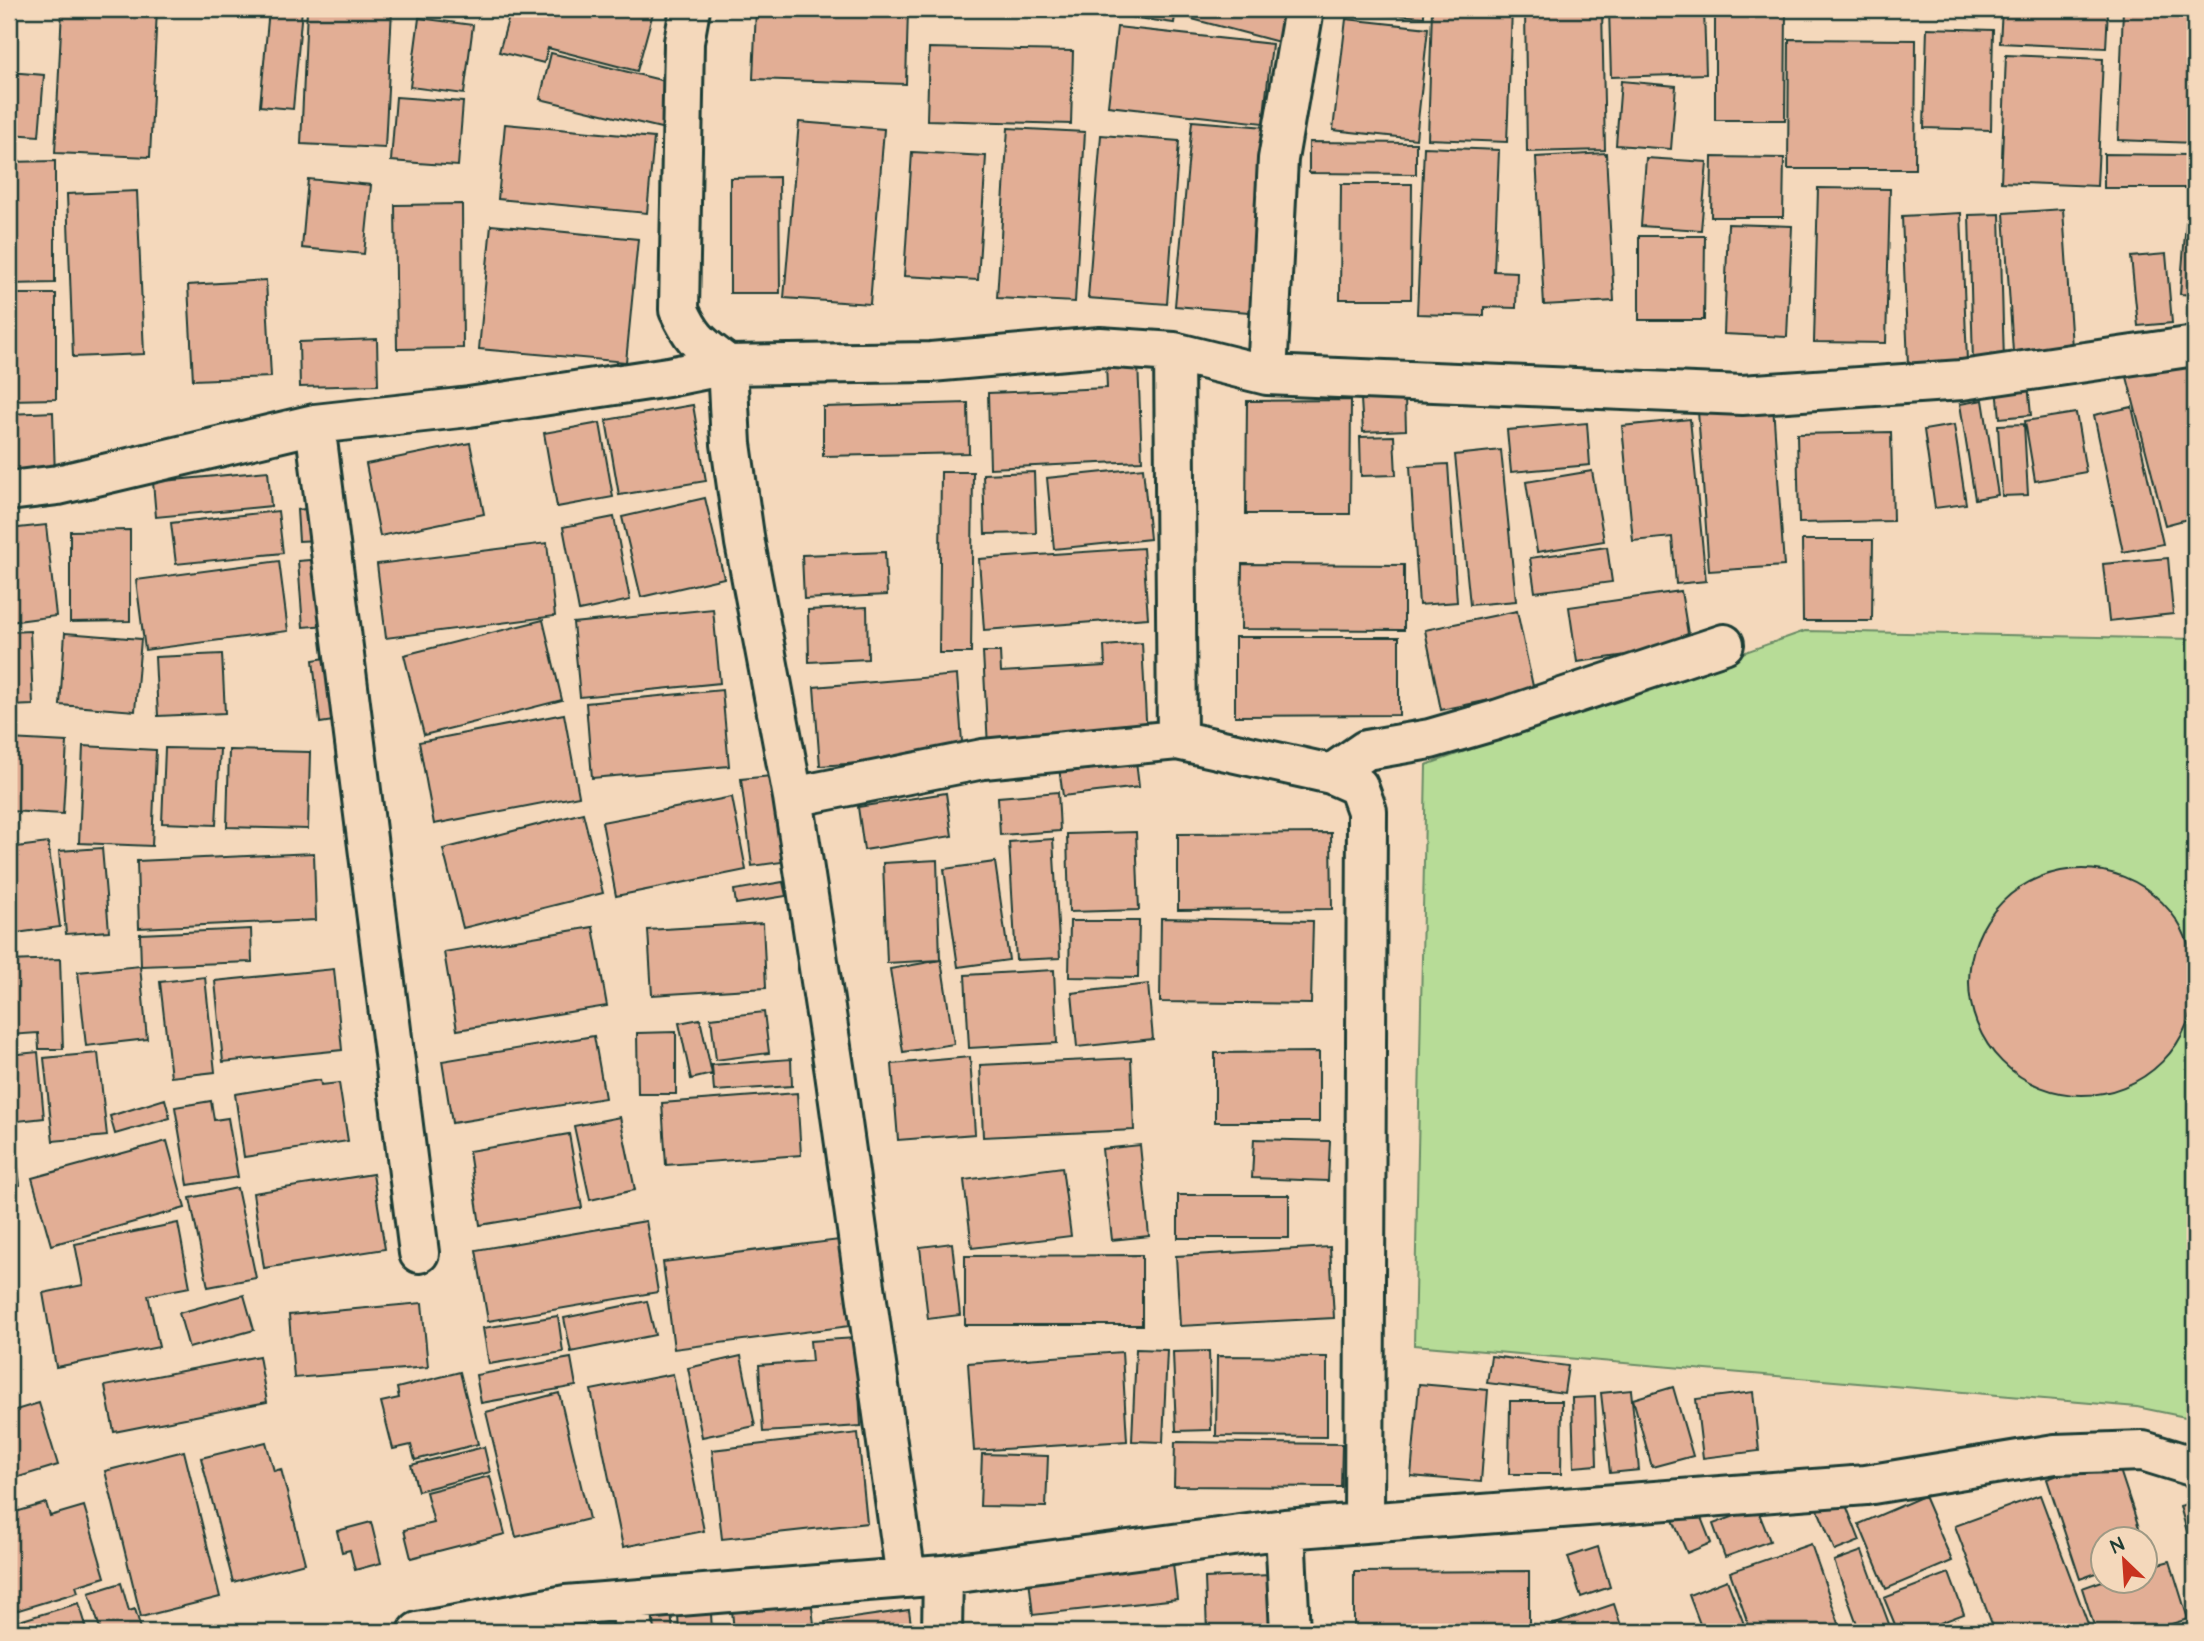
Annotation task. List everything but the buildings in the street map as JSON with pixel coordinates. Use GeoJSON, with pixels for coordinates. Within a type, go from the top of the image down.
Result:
{"type":"FeatureCollection","features":[{"type":"Feature","properties":{"kind":"street"},"geometry":{"type":"LineString","coordinates":[[690,9],[684,42],[679,310],[688,332],[727,365],[731,444],[745,542],[793,797],[835,1073],[925,1577],[942,1632]]}},
{"type":"Feature","properties":{"kind":"street"},"geometry":{"type":"LineString","coordinates":[[1267,375],[1279,159],[1304,9]]}},
{"type":"Feature","properties":{"kind":"street"},"geometry":{"type":"LineString","coordinates":[[9,491],[58,485],[315,424],[468,407],[668,377],[727,365],[931,362],[1100,347],[1174,352],[1267,375],[1742,395],[1962,380],[2195,346]]}},
{"type":"Feature","properties":{"kind":"street"},"geometry":{"type":"LineString","coordinates":[[1174,352],[1177,740]]}},
{"type":"Feature","properties":{"kind":"street"},"geometry":{"type":"LineString","coordinates":[[315,424],[419,1253]]}},
{"type":"Feature","properties":{"kind":"street"},"geometry":{"type":"LineString","coordinates":[[1331,774],[1366,750],[1430,739],[1496,720],[1724,643]]}},
{"type":"Feature","properties":{"kind":"street"},"geometry":{"type":"LineString","coordinates":[[793,797],[983,759],[1177,740],[1331,774],[1358,786],[1367,811],[1364,1522]]}},
{"type":"Feature","properties":{"kind":"street"},"geometry":{"type":"LineString","coordinates":[[418,1632],[566,1605],[633,1616],[1285,1529],[1866,1485],[2054,1454],[2143,1451],[2195,1467]]}},
{"type":"Feature","properties":{"kind":"street"},"geometry":{"type":"LineString","coordinates":[[1285,1529],[1290,1632]]}},
{"type":"Feature","properties":{"kind":"green space"},"geometry":{"type":"Polygon","coordinates":[[[1805,631],[2195,639],[2195,1419],[2137,1407],[1414,1345],[1426,765],[1805,631]]]}}]}
